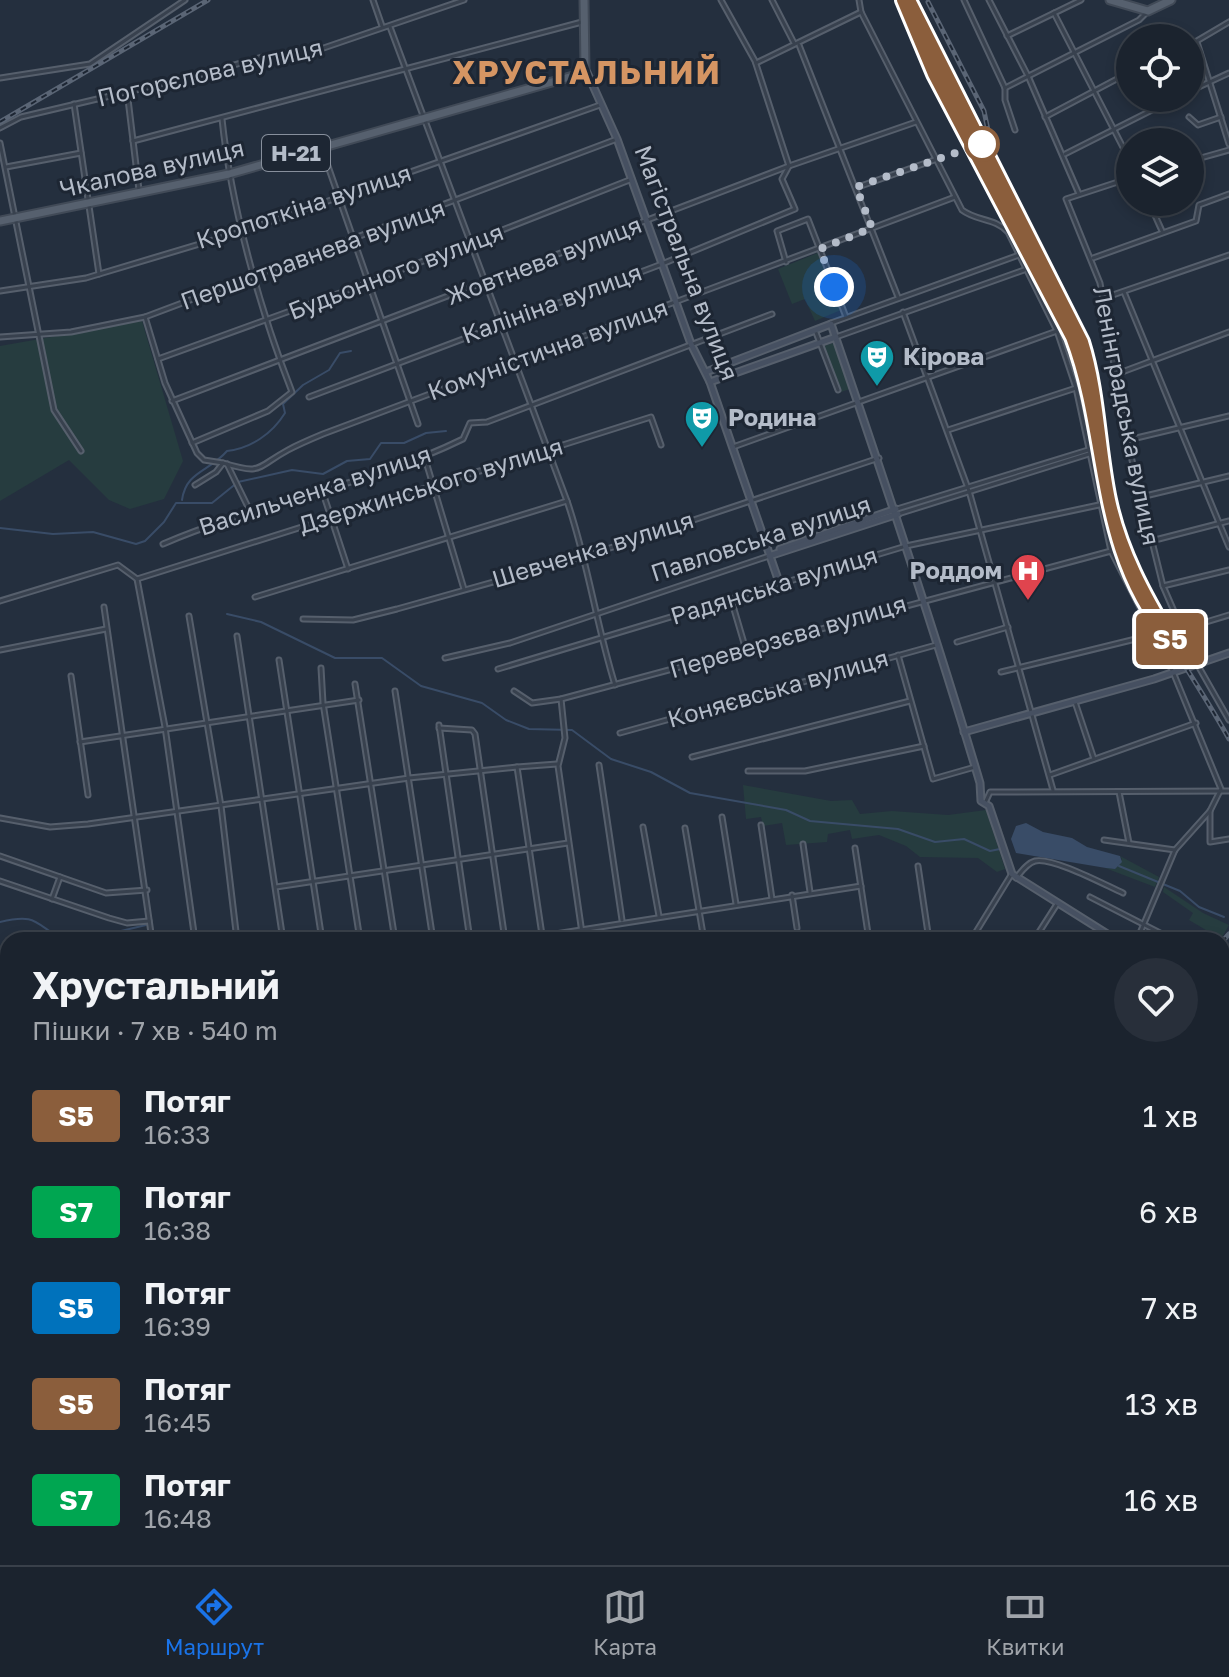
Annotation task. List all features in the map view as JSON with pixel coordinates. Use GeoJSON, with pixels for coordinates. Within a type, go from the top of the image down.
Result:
{"type":"FeatureCollection","features":[{"type":"Feature","properties":{"kind":"main road","name":"Магістральна вулиця"},"geometry":{"type":"LineString","coordinates":[[584,0],[585,68]]}},
{"type":"Feature","properties":{"kind":"main road"},"geometry":{"type":"LineString","coordinates":[[1110,0],[1129,8],[1148,11],[1171,0]]}},
{"type":"Feature","properties":{"kind":"main road","name":"Чкалова вулиця"},"geometry":{"type":"LineString","coordinates":[[0,221],[88,206],[229,174],[321,145],[574,76],[585,68]]}},
{"type":"Feature","properties":{"kind":"street"},"geometry":{"type":"LineString","coordinates":[[0,78],[90,64],[185,0]]}},
{"type":"Feature","properties":{"kind":"street"},"geometry":{"type":"LineString","coordinates":[[373,0],[382,26]]}},
{"type":"Feature","properties":{"kind":"street","name":"Погорєлова вулиця"},"geometry":{"type":"LineString","coordinates":[[0,128],[21,117],[262,57],[309,53],[464,0]]}},
{"type":"Feature","properties":{"kind":"street"},"geometry":{"type":"LineString","coordinates":[[721,0],[756,63],[789,166]]}},
{"type":"Feature","properties":{"kind":"street"},"geometry":{"type":"LineString","coordinates":[[772,0],[797,44],[898,297]]}},
{"type":"Feature","properties":{"kind":"street"},"geometry":{"type":"LineString","coordinates":[[859,0],[861,12],[962,210],[970,216],[1002,226],[1057,331],[1076,388],[1111,551],[1173,672],[1221,789],[1210,811],[1175,850],[1140,932]]}},
{"type":"Feature","properties":{"kind":"street"},"geometry":{"type":"LineString","coordinates":[[964,0],[1005,88],[1005,100],[1015,130]]}},
{"type":"Feature","properties":{"kind":"street"},"geometry":{"type":"LineString","coordinates":[[989,0],[1028,76],[1079,194],[1116,182]]}},
{"type":"Feature","properties":{"kind":"street"},"geometry":{"type":"LineString","coordinates":[[1007,36],[1081,0]]}},
{"type":"Feature","properties":{"kind":"street"},"geometry":{"type":"LineString","coordinates":[[1005,88],[1139,20],[1148,11]]}},
{"type":"Feature","properties":{"kind":"street"},"geometry":{"type":"LineString","coordinates":[[756,63],[861,12]]}},
{"type":"Feature","properties":{"kind":"street"},"geometry":{"type":"LineString","coordinates":[[1054,13],[1116,133]]}},
{"type":"Feature","properties":{"kind":"street"},"geometry":{"type":"LineString","coordinates":[[133,141],[582,22]]}},
{"type":"Feature","properties":{"kind":"street"},"geometry":{"type":"LineString","coordinates":[[1204,38],[1229,22]]}},
{"type":"Feature","properties":{"kind":"street"},"geometry":{"type":"LineString","coordinates":[[390,27],[586,556],[595,613],[615,685]]}},
{"type":"Feature","properties":{"kind":"street"},"geometry":{"type":"LineString","coordinates":[[1204,63],[1229,144]]}},
{"type":"Feature","properties":{"kind":"street","name":"Магістральна вулиця"},"geometry":{"type":"LineString","coordinates":[[585,68],[617,139],[691,344],[710,382],[748,500],[780,585]]}},
{"type":"Feature","properties":{"kind":"street"},"geometry":{"type":"LineString","coordinates":[[1204,84],[1229,73]]}},
{"type":"Feature","properties":{"kind":"street"},"geometry":{"type":"LineString","coordinates":[[1045,117],[1116,79]]}},
{"type":"Feature","properties":{"kind":"street"},"geometry":{"type":"LineString","coordinates":[[127,91],[139,195]]}},
{"type":"Feature","properties":{"kind":"street"},"geometry":{"type":"LineString","coordinates":[[74,104],[99,274]]}},
{"type":"Feature","properties":{"kind":"street","name":"Кропоткіна вулиця"},"geometry":{"type":"LineString","coordinates":[[0,291],[99,274],[243,231],[603,104]]}},
{"type":"Feature","properties":{"kind":"street"},"geometry":{"type":"LineString","coordinates":[[1064,154],[1148,112]]}},
{"type":"Feature","properties":{"kind":"street"},"geometry":{"type":"LineString","coordinates":[[1189,117],[1198,125],[1221,117]]}},
{"type":"Feature","properties":{"kind":"street"},"geometry":{"type":"LineString","coordinates":[[192,443],[268,411],[292,392],[280,362],[243,231],[229,174],[222,118]]}},
{"type":"Feature","properties":{"kind":"street","name":"Жовтнева вулиця"},"geometry":{"type":"LineString","coordinates":[[172,401],[789,166],[916,122]]}},
{"type":"Feature","properties":{"kind":"street","name":"Першотравнева вулиця"},"geometry":{"type":"LineString","coordinates":[[0,337],[40,335],[145,317],[617,139]]}},
{"type":"Feature","properties":{"kind":"street"},"geometry":{"type":"LineString","coordinates":[[0,143],[54,410],[81,451]]}},
{"type":"Feature","properties":{"kind":"street"},"geometry":{"type":"LineString","coordinates":[[321,145],[399,361],[418,424]]}},
{"type":"Feature","properties":{"kind":"street"},"geometry":{"type":"LineString","coordinates":[[1204,157],[1229,150]]}},
{"type":"Feature","properties":{"kind":"street"},"geometry":{"type":"LineString","coordinates":[[6,167],[82,153]]}},
{"type":"Feature","properties":{"kind":"street"},"geometry":{"type":"LineString","coordinates":[[856,187],[937,159]]}},
{"type":"Feature","properties":{"kind":"street","name":"Калініна вулиця"},"geometry":{"type":"LineString","coordinates":[[309,397],[662,264],[795,209],[782,179],[789,166]]}},
{"type":"Feature","properties":{"kind":"street","name":"Будьонного вулиця"},"geometry":{"type":"LineString","coordinates":[[158,359],[471,244],[632,179]]}},
{"type":"Feature","properties":{"kind":"street","name":"Ленінградська вулиця"},"geometry":{"type":"LineString","coordinates":[[1079,194],[1066,199],[1093,258],[1127,440],[1150,542],[1163,586],[1196,662],[1229,720]]}},
{"type":"Feature","properties":{"kind":"street"},"geometry":{"type":"LineString","coordinates":[[1093,258],[1196,221],[1199,205],[1229,194]]}},
{"type":"Feature","properties":{"kind":"street","name":"Комуністична вулиця"},"geometry":{"type":"LineString","coordinates":[[222,462],[241,469],[266,467],[286,451],[410,402],[955,197]]}},
{"type":"Feature","properties":{"kind":"street"},"geometry":{"type":"LineString","coordinates":[[1155,216],[1163,233]]}},
{"type":"Feature","properties":{"kind":"street"},"geometry":{"type":"LineString","coordinates":[[786,262],[776,233],[779,229],[808,219],[846,317]]}},
{"type":"Feature","properties":{"kind":"street"},"geometry":{"type":"LineString","coordinates":[[706,372],[898,297],[1019,255]]}},
{"type":"Feature","properties":{"kind":"street"},"geometry":{"type":"LineString","coordinates":[[1102,299],[1229,255]]}},
{"type":"Feature","properties":{"kind":"street"},"geometry":{"type":"LineString","coordinates":[[710,382],[1026,269]]}},
{"type":"Feature","properties":{"kind":"street"},"geometry":{"type":"LineString","coordinates":[[1124,292],[1229,547]]}},
{"type":"Feature","properties":{"kind":"street"},"geometry":{"type":"LineString","coordinates":[[903,312],[968,489],[1053,790]]}},
{"type":"Feature","properties":{"kind":"street","name":"Васильченка вулиця"},"geometry":{"type":"LineString","coordinates":[[163,544],[250,511],[323,493],[424,455],[463,439],[470,423],[487,422],[772,314]]}},
{"type":"Feature","properties":{"kind":"street"},"geometry":{"type":"LineString","coordinates":[[145,317],[172,401],[192,443],[204,460],[222,462]]}},
{"type":"Feature","properties":{"kind":"street"},"geometry":{"type":"LineString","coordinates":[[831,324],[897,512],[921,600],[980,783],[978,787],[1014,876],[1109,932]]}},
{"type":"Feature","properties":{"kind":"street"},"geometry":{"type":"LineString","coordinates":[[815,330],[838,390]]}},
{"type":"Feature","properties":{"kind":"street"},"geometry":{"type":"LineString","coordinates":[[731,448],[1057,331]]}},
{"type":"Feature","properties":{"kind":"street"},"geometry":{"type":"LineString","coordinates":[[1114,375],[1229,332]]}},
{"type":"Feature","properties":{"kind":"street"},"geometry":{"type":"LineString","coordinates":[[948,430],[1076,388]]}},
{"type":"Feature","properties":{"kind":"street"},"geometry":{"type":"LineString","coordinates":[[1127,440],[1229,416]]}},
{"type":"Feature","properties":{"kind":"street","name":"Дзержинського вулиця"},"geometry":{"type":"LineString","coordinates":[[137,579],[545,454],[547,450],[651,417],[661,445]]}},
{"type":"Feature","properties":{"kind":"street","name":"Павловська вулиця"},"geometry":{"type":"LineString","coordinates":[[445,658],[510,643],[768,554],[1088,452]]}},
{"type":"Feature","properties":{"kind":"street"},"geometry":{"type":"LineString","coordinates":[[424,455],[464,589]]}},
{"type":"Feature","properties":{"kind":"street","name":"Шевченка вулиця"},"geometry":{"type":"LineString","coordinates":[[303,619],[353,620],[586,556],[879,458]]}},
{"type":"Feature","properties":{"kind":"street"},"geometry":{"type":"LineString","coordinates":[[195,485],[216,472],[222,462]]}},
{"type":"Feature","properties":{"kind":"street"},"geometry":{"type":"LineString","coordinates":[[222,462],[250,511]]}},
{"type":"Feature","properties":{"kind":"street"},"geometry":{"type":"LineString","coordinates":[[1141,497],[1229,476]]}},
{"type":"Feature","properties":{"kind":"street"},"geometry":{"type":"LineString","coordinates":[[323,493],[348,570]]}},
{"type":"Feature","properties":{"kind":"street"},"geometry":{"type":"LineString","coordinates":[[255,597],[567,501]]}},
{"type":"Feature","properties":{"kind":"street","name":"Радянська вулиця"},"geometry":{"type":"LineString","coordinates":[[498,669],[906,546],[1100,505]]}},
{"type":"Feature","properties":{"kind":"street"},"geometry":{"type":"LineString","coordinates":[[1150,542],[1229,521]]}},
{"type":"Feature","properties":{"kind":"street","name":"Переверзєва вулиця"},"geometry":{"type":"LineString","coordinates":[[514,691],[532,703],[561,699],[1111,551]]}},
{"type":"Feature","properties":{"kind":"street"},"geometry":{"type":"LineString","coordinates":[[0,601],[118,565],[137,579],[165,727],[194,932]]}},
{"type":"Feature","properties":{"kind":"street"},"geometry":{"type":"LineString","coordinates":[[1163,586],[1229,570]]}},
{"type":"Feature","properties":{"kind":"street"},"geometry":{"type":"LineString","coordinates":[[731,599],[746,650]]}},
{"type":"Feature","properties":{"kind":"street"},"geometry":{"type":"LineString","coordinates":[[104,607],[152,932]]}},
{"type":"Feature","properties":{"kind":"street"},"geometry":{"type":"LineString","coordinates":[[1183,629],[1229,615]]}},
{"type":"Feature","properties":{"kind":"street"},"geometry":{"type":"LineString","coordinates":[[189,616],[221,806],[236,932]]}},
{"type":"Feature","properties":{"kind":"street"},"geometry":{"type":"LineString","coordinates":[[957,642],[1008,627]]}},
{"type":"Feature","properties":{"kind":"street"},"geometry":{"type":"LineString","coordinates":[[0,650],[107,629]]}},
{"type":"Feature","properties":{"kind":"street"},"geometry":{"type":"LineString","coordinates":[[1001,672],[1154,634]]}},
{"type":"Feature","properties":{"kind":"street"},"geometry":{"type":"LineString","coordinates":[[237,636],[282,932]]}},
{"type":"Feature","properties":{"kind":"street","name":"Коняєвська вулиця"},"geometry":{"type":"LineString","coordinates":[[620,733],[936,645]]}},
{"type":"Feature","properties":{"kind":"street"},"geometry":{"type":"LineString","coordinates":[[964,732],[1033,715],[1229,653]]}},
{"type":"Feature","properties":{"kind":"street"},"geometry":{"type":"LineString","coordinates":[[898,655],[933,779],[975,767]]}},
{"type":"Feature","properties":{"kind":"street"},"geometry":{"type":"LineString","coordinates":[[279,660],[321,932]]}},
{"type":"Feature","properties":{"kind":"street"},"geometry":{"type":"LineString","coordinates":[[321,668],[323,703],[359,932]]}},
{"type":"Feature","properties":{"kind":"street"},"geometry":{"type":"LineString","coordinates":[[71,676],[88,795]]}},
{"type":"Feature","properties":{"kind":"street"},"geometry":{"type":"LineString","coordinates":[[355,684],[394,932]]}},
{"type":"Feature","properties":{"kind":"street"},"geometry":{"type":"LineString","coordinates":[[395,691],[432,932]]}},
{"type":"Feature","properties":{"kind":"street"},"geometry":{"type":"LineString","coordinates":[[561,699],[565,738],[558,764],[582,932]]}},
{"type":"Feature","properties":{"kind":"street"},"geometry":{"type":"LineString","coordinates":[[80,742],[249,714],[359,700]]}},
{"type":"Feature","properties":{"kind":"street"},"geometry":{"type":"LineString","coordinates":[[692,757],[910,701]]}},
{"type":"Feature","properties":{"kind":"street"},"geometry":{"type":"LineString","coordinates":[[1075,702],[1094,759]]}},
{"type":"Feature","properties":{"kind":"street"},"geometry":{"type":"LineString","coordinates":[[1050,775],[1196,723]]}},
{"type":"Feature","properties":{"kind":"street"},"geometry":{"type":"LineString","coordinates":[[469,932],[439,726],[472,730],[481,771],[504,932]]}},
{"type":"Feature","properties":{"kind":"street"},"geometry":{"type":"LineString","coordinates":[[748,771],[805,771],[924,746]]}},
{"type":"Feature","properties":{"kind":"street"},"geometry":{"type":"LineString","coordinates":[[0,818],[50,827],[177,813],[409,778],[558,764]]}},
{"type":"Feature","properties":{"kind":"street"},"geometry":{"type":"LineString","coordinates":[[599,765],[623,921]]}},
{"type":"Feature","properties":{"kind":"street"},"geometry":{"type":"LineString","coordinates":[[517,767],[542,932]]}},
{"type":"Feature","properties":{"kind":"street"},"geometry":{"type":"LineString","coordinates":[[986,804],[990,792],[1229,791]]}},
{"type":"Feature","properties":{"kind":"street"},"geometry":{"type":"LineString","coordinates":[[1119,792],[1129,843]]}},
{"type":"Feature","properties":{"kind":"street"},"geometry":{"type":"LineString","coordinates":[[1210,811],[1210,842],[1229,839]]}},
{"type":"Feature","properties":{"kind":"street"},"geometry":{"type":"LineString","coordinates":[[722,817],[736,905]]}},
{"type":"Feature","properties":{"kind":"street"},"geometry":{"type":"LineString","coordinates":[[761,825],[772,899]]}},
{"type":"Feature","properties":{"kind":"street"},"geometry":{"type":"LineString","coordinates":[[643,827],[659,916]]}},
{"type":"Feature","properties":{"kind":"street"},"geometry":{"type":"LineString","coordinates":[[685,828],[703,932]]}},
{"type":"Feature","properties":{"kind":"street"},"geometry":{"type":"LineString","coordinates":[[1104,840],[1175,850]]}},
{"type":"Feature","properties":{"kind":"street"},"geometry":{"type":"LineString","coordinates":[[276,887],[568,843]]}},
{"type":"Feature","properties":{"kind":"street"},"geometry":{"type":"LineString","coordinates":[[803,844],[810,892]]}},
{"type":"Feature","properties":{"kind":"street"},"geometry":{"type":"LineString","coordinates":[[855,848],[868,932]]}},
{"type":"Feature","properties":{"kind":"street"},"geometry":{"type":"LineString","coordinates":[[0,856],[106,893],[147,890]]}},
{"type":"Feature","properties":{"kind":"street"},"geometry":{"type":"LineString","coordinates":[[976,932],[1014,876],[1039,860],[1090,876],[1123,893]]}},
{"type":"Feature","properties":{"kind":"street"},"geometry":{"type":"LineString","coordinates":[[918,866],[928,932]]}},
{"type":"Feature","properties":{"kind":"street"},"geometry":{"type":"LineString","coordinates":[[52,899],[60,877]]}},
{"type":"Feature","properties":{"kind":"street"},"geometry":{"type":"LineString","coordinates":[[0,881],[127,923],[151,921]]}},
{"type":"Feature","properties":{"kind":"street"},"geometry":{"type":"LineString","coordinates":[[559,932],[861,886]]}},
{"type":"Feature","properties":{"kind":"street"},"geometry":{"type":"LineString","coordinates":[[792,895],[797,928]]}},
{"type":"Feature","properties":{"kind":"street"},"geometry":{"type":"LineString","coordinates":[[1090,897],[1156,932]]}},
{"type":"Feature","properties":{"kind":"street"},"geometry":{"type":"LineString","coordinates":[[1039,932],[1057,904]]}},
{"type":"Feature","properties":{"kind":"green space"},"geometry":{"type":"Polygon","coordinates":[[[820,252],[841,310],[815,321],[805,299],[792,304],[778,269],[820,252]]]}},
{"type":"Feature","properties":{"kind":"green space"},"geometry":{"type":"Polygon","coordinates":[[[142,321],[183,461],[164,499],[130,509],[109,500],[69,460],[0,501],[0,346],[142,321]]]}},
{"type":"Feature","properties":{"kind":"green space"},"geometry":{"type":"Polygon","coordinates":[[[836,342],[853,388],[841,392],[824,346],[836,342]]]}},
{"type":"Feature","properties":{"kind":"green space"},"geometry":{"type":"Polygon","coordinates":[[[743,785],[831,801],[852,800],[860,814],[892,811],[948,815],[986,810],[1005,869],[997,872],[978,858],[920,857],[906,846],[879,835],[852,839],[850,830],[828,834],[827,842],[786,845],[782,823],[763,826],[761,817],[746,819],[743,785]]]}},
{"type":"Feature","properties":{"kind":"green space"},"geometry":{"type":"Polygon","coordinates":[[[1120,856],[1159,877],[1155,887],[1105,868],[1115,869],[1122,859],[1120,856]]]}},
{"type":"Feature","properties":{"kind":"green space"},"geometry":{"type":"Polygon","coordinates":[[[1164,887],[1203,913],[1229,925],[1225,932],[1209,932],[1189,920],[1193,913],[1163,892],[1164,887]]]}},
{"type":"Feature","properties":{"kind":"water"},"geometry":{"type":"Polygon","coordinates":[[[1026,823],[1043,832],[1072,838],[1087,847],[1120,856],[1122,862],[1115,869],[1016,853],[1011,839],[1016,826],[1026,823]]]}},
{"type":"Feature","properties":{"kind":"waterway"},"geometry":{"type":"LineString","coordinates":[[182,500],[184,490],[193,477],[227,451],[244,447],[267,433],[285,413],[283,404],[303,385],[329,370],[340,353],[351,351]]}},
{"type":"Feature","properties":{"kind":"waterway"},"geometry":{"type":"LineString","coordinates":[[0,528],[53,534],[93,532],[136,544],[145,541],[164,522],[176,503],[212,503],[238,482],[292,470],[323,474],[347,461],[370,459],[381,443],[404,443],[426,433],[446,431]]}},
{"type":"Feature","properties":{"kind":"waterway"},"geometry":{"type":"LineString","coordinates":[[227,614],[261,622],[335,658],[382,658],[421,686],[482,703],[506,720],[529,729],[572,730],[611,759],[651,772],[690,793],[786,810],[810,821],[898,829],[935,842],[964,839],[990,851],[1000,849]]}},
{"type":"Feature","properties":{"kind":"waterway"},"geometry":{"type":"LineString","coordinates":[[1119,866],[1180,891],[1199,907],[1224,917]]}},
{"type":"Feature","properties":{"kind":"waterway"},"geometry":{"type":"LineString","coordinates":[[0,922],[29,919],[52,932]]}},
{"type":"Feature","properties":{"kind":"waterway"},"geometry":{"type":"LineString","coordinates":[[120,932],[146,925]]}},
{"type":"Feature","properties":{"kind":"railway"},"geometry":{"type":"LineString","coordinates":[[0,122],[208,0]]}},
{"type":"Feature","properties":{"kind":"railway"},"geometry":{"type":"LineString","coordinates":[[909,0],[1078,333],[1092,379],[1110,500],[1124,553],[1150,608],[1229,739]]}},
{"type":"Feature","properties":{"kind":"railway"},"geometry":{"type":"LineString","coordinates":[[928,2],[984,111],[990,140]]}},
{"type":"Feature","properties":{"kind":"train","name":"S5"},"geometry":{"type":"LineString","coordinates":[[903,0],[934,74],[1010,225],[1072,337],[1084,379],[1106,499],[1118,547],[1154,616],[1171,640],[1136,577],[1115,526],[1108,498],[1091,372],[1082,342],[909,0]]}},
{"type":"Feature","properties":{"kind":"place","name":"Кірова"},"geometry":{"type":"Point","coordinates":[877,388]}},
{"type":"Feature","properties":{"kind":"place","name":"Родина"},"geometry":{"type":"Point","coordinates":[702,449]}},
{"type":"Feature","properties":{"kind":"place","name":"Роддом"},"geometry":{"type":"Point","coordinates":[1028,602]}},
{"type":"Feature","properties":{"kind":"district","name":"ХРУСТАЛЬНИЙ"},"geometry":{"type":"Point","coordinates":[587,73]}},
{"type":"Feature","properties":{"kind":"route"},"geometry":{"type":"LineString","coordinates":[[834,287],[820,249],[872,228],[856,187],[982,144]]}}]}
